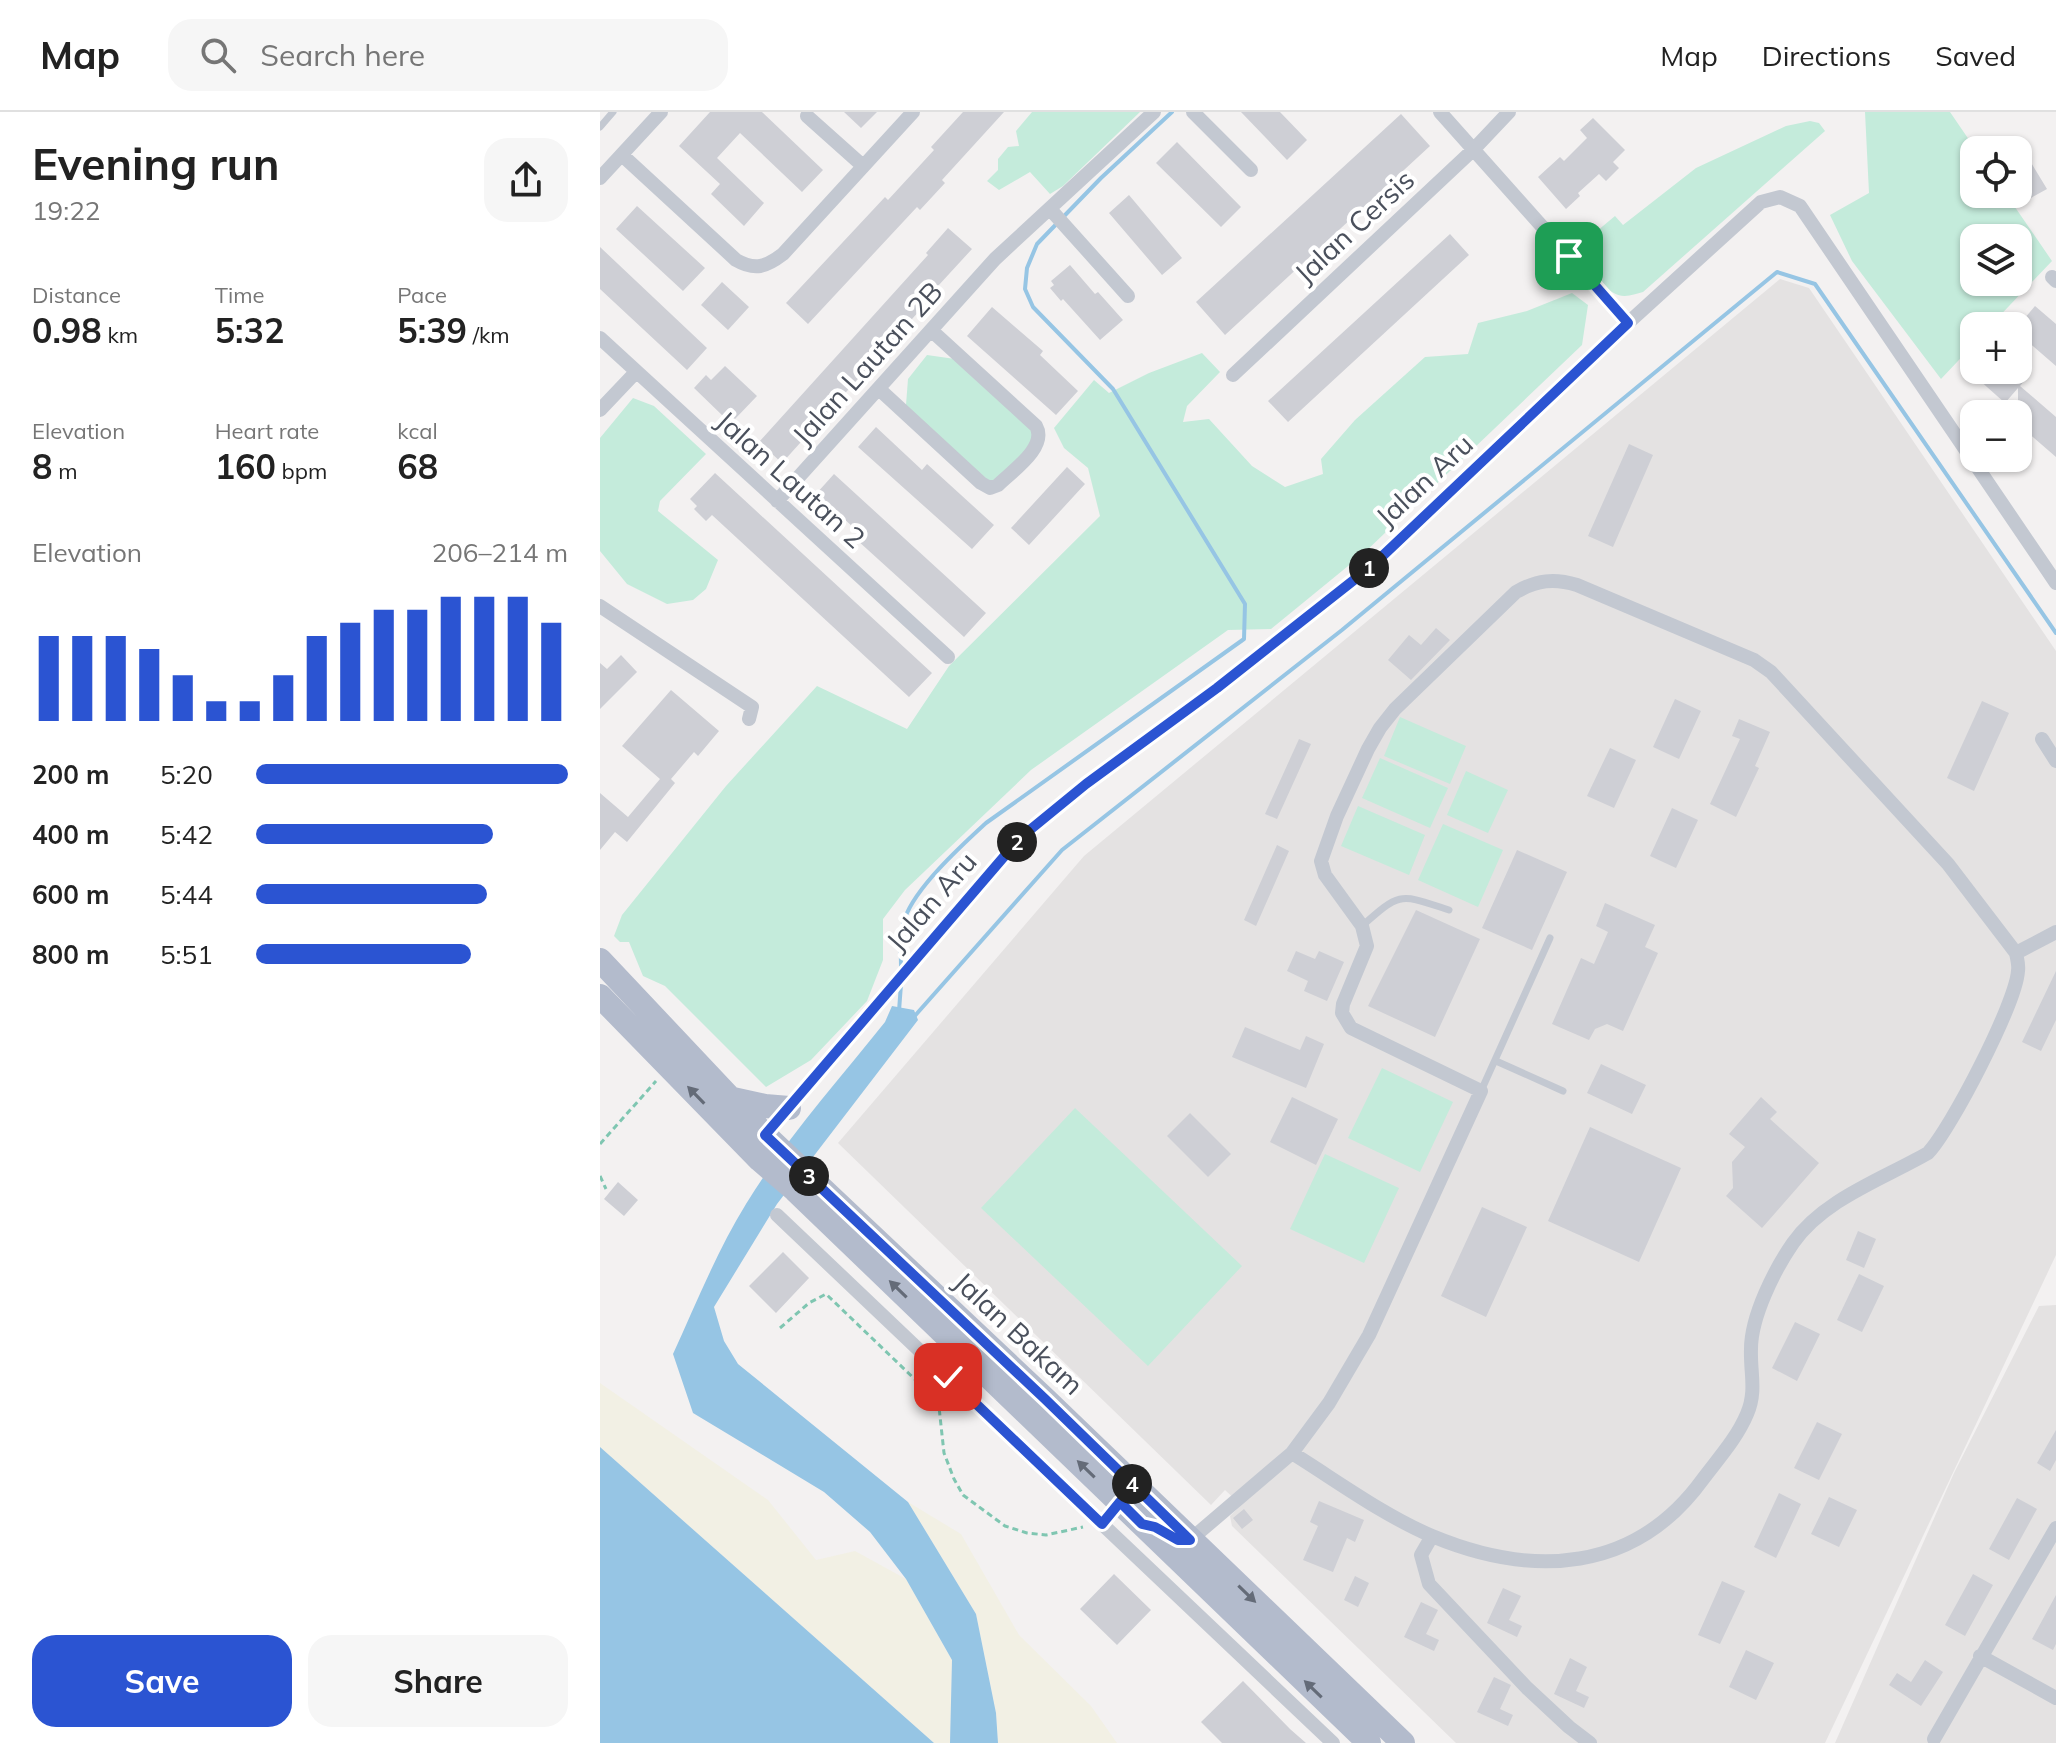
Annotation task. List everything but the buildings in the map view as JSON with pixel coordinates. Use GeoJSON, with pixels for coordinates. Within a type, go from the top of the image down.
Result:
{"type":"FeatureCollection","features":[{"type":"Feature","properties":{"kind":"main road","name":"Jalan Bakam"},"geometry":{"type":"LineString","coordinates":[[600,960],[733,1099],[767,1147]]}},
{"type":"Feature","properties":{"kind":"main road","name":"Jalan Bakam"},"geometry":{"type":"LineString","coordinates":[[600,996],[668,1066],[767,1147],[1142,1524],[1369,1743]]}},
{"type":"Feature","properties":{"kind":"main road"},"geometry":{"type":"LineString","coordinates":[[733,1099],[789,1108]]}},
{"type":"Feature","properties":{"kind":"main road","name":"Jalan Bakam"},"geometry":{"type":"LineString","coordinates":[[801,1182],[1045,1399],[1403,1743]]}},
{"type":"Feature","properties":{"kind":"main road"},"geometry":{"type":"LineString","coordinates":[[1142,1524],[1155,1527],[1178,1540],[1190,1540]]}},
{"type":"Feature","properties":{"kind":"street"},"geometry":{"type":"LineString","coordinates":[[600,178],[661,112]]}},
{"type":"Feature","properties":{"kind":"street"},"geometry":{"type":"LineString","coordinates":[[622,155],[736,260],[758,268],[783,254],[913,112]]}},
{"type":"Feature","properties":{"kind":"street","name":"Jalan Lautan 2B"},"geometry":{"type":"LineString","coordinates":[[777,501],[995,259],[1057,216],[1154,112]]}},
{"type":"Feature","properties":{"kind":"street"},"geometry":{"type":"LineString","coordinates":[[1440,112],[1628,323]]}},
{"type":"Feature","properties":{"kind":"street","name":"Jalan Cersis"},"geometry":{"type":"LineString","coordinates":[[1233,375],[1474,149],[1509,112]]}},
{"type":"Feature","properties":{"kind":"street"},"geometry":{"type":"LineString","coordinates":[[1196,115],[1251,170]]}},
{"type":"Feature","properties":{"kind":"street"},"geometry":{"type":"LineString","coordinates":[[807,116],[863,166]]}},
{"type":"Feature","properties":{"kind":"street","name":"Jalan Aru"},"geometry":{"type":"LineString","coordinates":[[767,1147],[789,1108],[879,999],[1020,838],[1373,565],[1628,323],[1761,202],[1780,197],[1800,206],[2055,578]]}},
{"type":"Feature","properties":{"kind":"street"},"geometry":{"type":"LineString","coordinates":[[1057,216],[1128,296]]}},
{"type":"Feature","properties":{"kind":"street"},"geometry":{"type":"LineString","coordinates":[[879,389],[990,488],[998,485],[1039,444],[1040,433],[1036,426],[932,331]]}},
{"type":"Feature","properties":{"kind":"street","name":"Jalan Lautan 2"},"geometry":{"type":"LineString","coordinates":[[600,338],[948,657]]}},
{"type":"Feature","properties":{"kind":"street"},"geometry":{"type":"LineString","coordinates":[[600,410],[636,372]]}},
{"type":"Feature","properties":{"kind":"street"},"geometry":{"type":"LineString","coordinates":[[1190,1540],[1292,1453],[1329,1403],[1369,1335],[1481,1091],[1351,1028],[1342,1013],[1367,946],[1362,926],[1325,875],[1321,861],[1337,816],[1374,738],[1395,709],[1516,592],[1532,583],[1554,579],[1603,594],[1754,660],[1771,672],[1948,864],[2016,953],[2018,971],[2006,1010],[1952,1121],[1928,1153],[1826,1210],[1793,1243],[1760,1308],[1752,1333],[1754,1386],[1746,1417],[1687,1502],[1655,1530],[1620,1549],[1583,1559],[1537,1562],[1489,1554],[1432,1536],[1390,1514],[1292,1453]]}},
{"type":"Feature","properties":{"kind":"street"},"geometry":{"type":"LineString","coordinates":[[600,606],[752,707],[749,719]]}},
{"type":"Feature","properties":{"kind":"street"},"geometry":{"type":"LineString","coordinates":[[2042,739],[2056,761]]}},
{"type":"Feature","properties":{"kind":"street"},"geometry":{"type":"LineString","coordinates":[[2016,953],[2056,932]]}},
{"type":"Feature","properties":{"kind":"street"},"geometry":{"type":"LineString","coordinates":[[777,1215],[1333,1743]]}},
{"type":"Feature","properties":{"kind":"street"},"geometry":{"type":"LineString","coordinates":[[1102,1524],[1120,1502]]}},
{"type":"Feature","properties":{"kind":"street"},"geometry":{"type":"LineString","coordinates":[[1934,1739],[2056,1528]]}},
{"type":"Feature","properties":{"kind":"street"},"geometry":{"type":"LineString","coordinates":[[1432,1536],[1421,1555],[1429,1584],[1527,1688],[1590,1743]]}},
{"type":"Feature","properties":{"kind":"street"},"geometry":{"type":"LineString","coordinates":[[1182,1597],[1198,1579]]}},
{"type":"Feature","properties":{"kind":"street"},"geometry":{"type":"LineString","coordinates":[[1980,1656],[2056,1698]]}},
{"type":"Feature","properties":{"kind":"lane"},"geometry":{"type":"LineString","coordinates":[[600,127],[613,112]]}},
{"type":"Feature","properties":{"kind":"lane"},"geometry":{"type":"LineString","coordinates":[[1362,926],[1390,901],[1401,898],[1417,899],[1449,910]]}},
{"type":"Feature","properties":{"kind":"lane"},"geometry":{"type":"LineString","coordinates":[[1481,1091],[1550,938]]}},
{"type":"Feature","properties":{"kind":"lane"},"geometry":{"type":"LineString","coordinates":[[1496,1061],[1563,1091]]}},
{"type":"Feature","properties":{"kind":"path"},"geometry":{"type":"LineString","coordinates":[[600,1144],[668,1066]]}},
{"type":"Feature","properties":{"kind":"path"},"geometry":{"type":"LineString","coordinates":[[600,1176],[606,1189]]}},
{"type":"Feature","properties":{"kind":"path"},"geometry":{"type":"LineString","coordinates":[[780,1328],[809,1303],[826,1294],[925,1389],[939,1407],[944,1453],[963,1495],[1005,1526],[1027,1533],[1046,1535],[1102,1524]]}},
{"type":"Feature","properties":{"kind":"shaded area"},"geometry":{"type":"Polygon","coordinates":[[[1780,279],[1809,288],[2056,651],[2056,1255],[1825,1743],[1456,1743],[1232,1526],[1230,1516],[1241,1505],[1225,1490],[1211,1505],[838,1143],[1084,856],[1780,279]]]}},
{"type":"Feature","properties":{"kind":"shaded area"},"geometry":{"type":"Polygon","coordinates":[[[2056,1305],[2056,1743],[1835,1743],[1954,1473],[2039,1306],[2056,1305]]]}},
{"type":"Feature","properties":{"kind":"green space"},"geometry":{"type":"Polygon","coordinates":[[[1032,112],[1140,112],[1063,186],[1050,194],[1030,172],[999,190],[987,181],[998,170],[998,159],[1008,147],[1019,146],[1016,131],[1032,112]]]}},
{"type":"Feature","properties":{"kind":"green space"},"geometry":{"type":"Polygon","coordinates":[[[1865,112],[1950,112],[1966,136],[1960,136],[1960,208],[2016,208],[2027,224],[1960,224],[1960,296],[2019,296],[2003,312],[1960,312],[1960,359],[1941,379],[1852,261],[1830,215],[1869,193],[1865,112]]]}},
{"type":"Feature","properties":{"kind":"green space"},"geometry":{"type":"Polygon","coordinates":[[[1810,121],[1819,123],[1825,131],[1643,292],[1628,296],[1612,292],[1587,264],[1579,246],[1615,216],[1623,225],[1696,168],[1786,126],[1810,121]]]}},
{"type":"Feature","properties":{"kind":"green space"},"geometry":{"type":"Polygon","coordinates":[[[2032,232],[2052,261],[2032,282],[2032,232]]]}},
{"type":"Feature","properties":{"kind":"green space"},"geometry":{"type":"Polygon","coordinates":[[[1572,293],[1588,305],[1582,345],[1364,553],[1271,629],[1228,630],[1031,770],[905,890],[883,919],[883,960],[867,1001],[811,1060],[766,1087],[665,986],[643,976],[629,942],[620,942],[614,936],[622,915],[726,786],[817,686],[907,729],[949,666],[1100,516],[1088,468],[1064,448],[1054,428],[1094,380],[1109,393],[1149,373],[1202,353],[1220,372],[1187,406],[1183,422],[1209,419],[1252,466],[1285,487],[1323,474],[1321,459],[1355,420],[1425,357],[1468,354],[1478,323],[1527,311],[1572,293]]]}},
{"type":"Feature","properties":{"kind":"green space"},"geometry":{"type":"Polygon","coordinates":[[[927,355],[955,359],[1031,426],[1034,441],[997,481],[982,479],[906,405],[908,379],[927,355]]]}},
{"type":"Feature","properties":{"kind":"green space"},"geometry":{"type":"Polygon","coordinates":[[[633,398],[654,406],[706,454],[660,501],[658,511],[718,560],[706,589],[693,600],[667,604],[627,584],[600,551],[600,438],[633,398]]]}},
{"type":"Feature","properties":{"kind":"green space"},"geometry":{"type":"Polygon","coordinates":[[[1400,717],[1466,746],[1450,784],[1384,756],[1400,717]]]}},
{"type":"Feature","properties":{"kind":"green space"},"geometry":{"type":"Polygon","coordinates":[[[1380,758],[1448,788],[1430,828],[1362,798],[1380,758]]]}},
{"type":"Feature","properties":{"kind":"green space"},"geometry":{"type":"Polygon","coordinates":[[[1466,771],[1508,790],[1488,833],[1447,815],[1466,771]]]}},
{"type":"Feature","properties":{"kind":"green space"},"geometry":{"type":"Polygon","coordinates":[[[1358,806],[1425,835],[1409,875],[1341,846],[1358,806]]]}},
{"type":"Feature","properties":{"kind":"green space"},"geometry":{"type":"Polygon","coordinates":[[[1443,824],[1503,850],[1478,907],[1418,880],[1443,824]]]}},
{"type":"Feature","properties":{"kind":"green space"},"geometry":{"type":"Polygon","coordinates":[[[1382,1068],[1453,1102],[1420,1172],[1348,1138],[1382,1068]]]}},
{"type":"Feature","properties":{"kind":"green space"},"geometry":{"type":"Polygon","coordinates":[[[1075,1108],[1242,1266],[1148,1366],[981,1208],[1075,1108]]]}},
{"type":"Feature","properties":{"kind":"green space"},"geometry":{"type":"Polygon","coordinates":[[[1325,1154],[1399,1188],[1364,1263],[1290,1229],[1325,1154]]]}},
{"type":"Feature","properties":{"kind":"sand"},"geometry":{"type":"Polygon","coordinates":[[[600,1383],[768,1500],[816,1560],[855,1551],[906,1579],[952,1660],[950,1743],[934,1743],[600,1447],[600,1383]]]}},
{"type":"Feature","properties":{"kind":"sand"},"geometry":{"type":"Polygon","coordinates":[[[908,1502],[961,1534],[1019,1635],[1091,1706],[1117,1743],[998,1743],[996,1712],[976,1614],[908,1502]]]}},
{"type":"Feature","properties":{"kind":"water"},"geometry":{"type":"Polygon","coordinates":[[[892,1006],[914,1010],[918,1020],[777,1204],[714,1307],[724,1341],[738,1364],[908,1502],[976,1614],[996,1713],[998,1743],[950,1743],[952,1660],[906,1579],[870,1532],[824,1492],[693,1413],[673,1354],[716,1259],[761,1180],[885,1022],[892,1006]]]}},
{"type":"Feature","properties":{"kind":"water"},"geometry":{"type":"Polygon","coordinates":[[[600,1447],[934,1743],[600,1743],[600,1447]]]}},
{"type":"Feature","properties":{"kind":"waterway"},"geometry":{"type":"LineString","coordinates":[[901,967],[902,930],[911,906],[929,880],[964,843],[986,823],[1244,639],[1245,604],[1113,389],[1033,307],[1025,289],[1027,268],[1037,244],[1101,178],[1172,112]]}},
{"type":"Feature","properties":{"kind":"waterway"},"geometry":{"type":"LineString","coordinates":[[912,1019],[1062,850],[1342,630],[1777,272],[1815,284],[2056,633]]}},
{"type":"Feature","properties":{"kind":"waterway"},"geometry":{"type":"LineString","coordinates":[[899,1011],[901,984]]}},
{"type":"Feature","properties":{"kind":"route"},"geometry":{"type":"LineString","coordinates":[[948,1377],[1102,1524],[1120,1502],[1142,1524],[1155,1527],[1178,1540],[1190,1540],[765,1135],[1020,838],[1373,565],[1628,323],[1569,256]]}}]}
